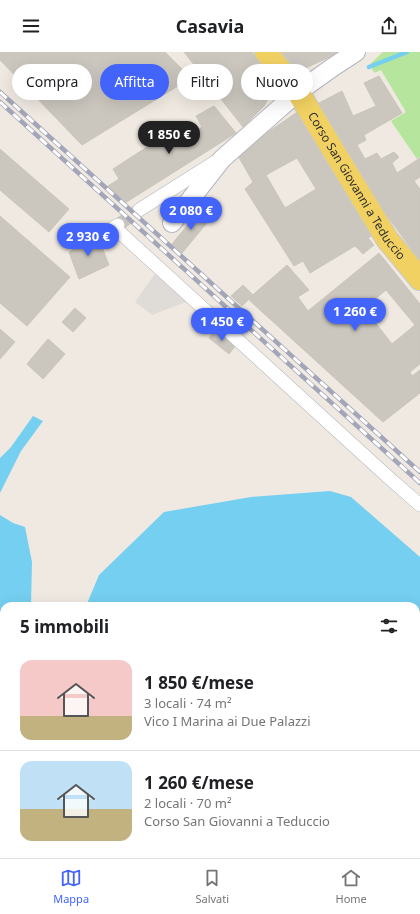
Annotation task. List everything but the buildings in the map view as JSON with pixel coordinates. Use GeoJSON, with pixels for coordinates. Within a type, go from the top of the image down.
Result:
{"type":"FeatureCollection","features":[{"type":"Feature","properties":{"kind":"main road","name":"Corso San Giovanni a Teduccio"},"geometry":{"type":"LineString","coordinates":[[266,52],[276,64]]}},
{"type":"Feature","properties":{"kind":"main road","name":"Corso San Giovanni a Teduccio"},"geometry":{"type":"LineString","coordinates":[[303,100],[387,239],[420,279]]}},
{"type":"Feature","properties":{"kind":"street"},"geometry":{"type":"LineString","coordinates":[[313,81],[356,52]]}},
{"type":"Feature","properties":{"kind":"street"},"geometry":{"type":"LineString","coordinates":[[139,210],[222,158],[289,100]]}},
{"type":"Feature","properties":{"kind":"street"},"geometry":{"type":"LineString","coordinates":[[172,223],[222,158]]}},
{"type":"Feature","properties":{"kind":"street"},"geometry":{"type":"LineString","coordinates":[[118,225],[114,228],[420,505]]}},
{"type":"Feature","properties":{"kind":"green space"},"geometry":{"type":"Polygon","coordinates":[[[383,52],[420,52],[420,157],[417,159],[391,121],[406,112],[381,70],[374,73],[370,64],[383,52]]]}},
{"type":"Feature","properties":{"kind":"shaded area"},"geometry":{"type":"Polygon","coordinates":[[[159,268],[194,299],[152,315],[135,302],[159,268]]]}},
{"type":"Feature","properties":{"kind":"water"},"geometry":{"type":"Polygon","coordinates":[[[33,416],[43,421],[21,451],[0,493],[0,458],[11,447],[33,416]]]}},
{"type":"Feature","properties":{"kind":"water"},"geometry":{"type":"Polygon","coordinates":[[[330,491],[351,497],[420,557],[420,602],[88,602],[99,575],[164,512],[251,497],[330,491]]]}},
{"type":"Feature","properties":{"kind":"water"},"geometry":{"type":"Polygon","coordinates":[[[0,515],[13,523],[25,527],[32,562],[31,602],[0,602],[0,515]]]}},
{"type":"Feature","properties":{"kind":"waterway"},"geometry":{"type":"LineString","coordinates":[[369,67],[407,52]]}},
{"type":"Feature","properties":{"kind":"tunnel"},"geometry":{"type":"LineString","coordinates":[[118,225],[139,210]]}},
{"type":"Feature","properties":{"kind":"railway"},"geometry":{"type":"LineString","coordinates":[[0,92],[420,472]]}},
{"type":"Feature","properties":{"kind":"railway"},"geometry":{"type":"LineString","coordinates":[[0,102],[420,483]]}}]}
